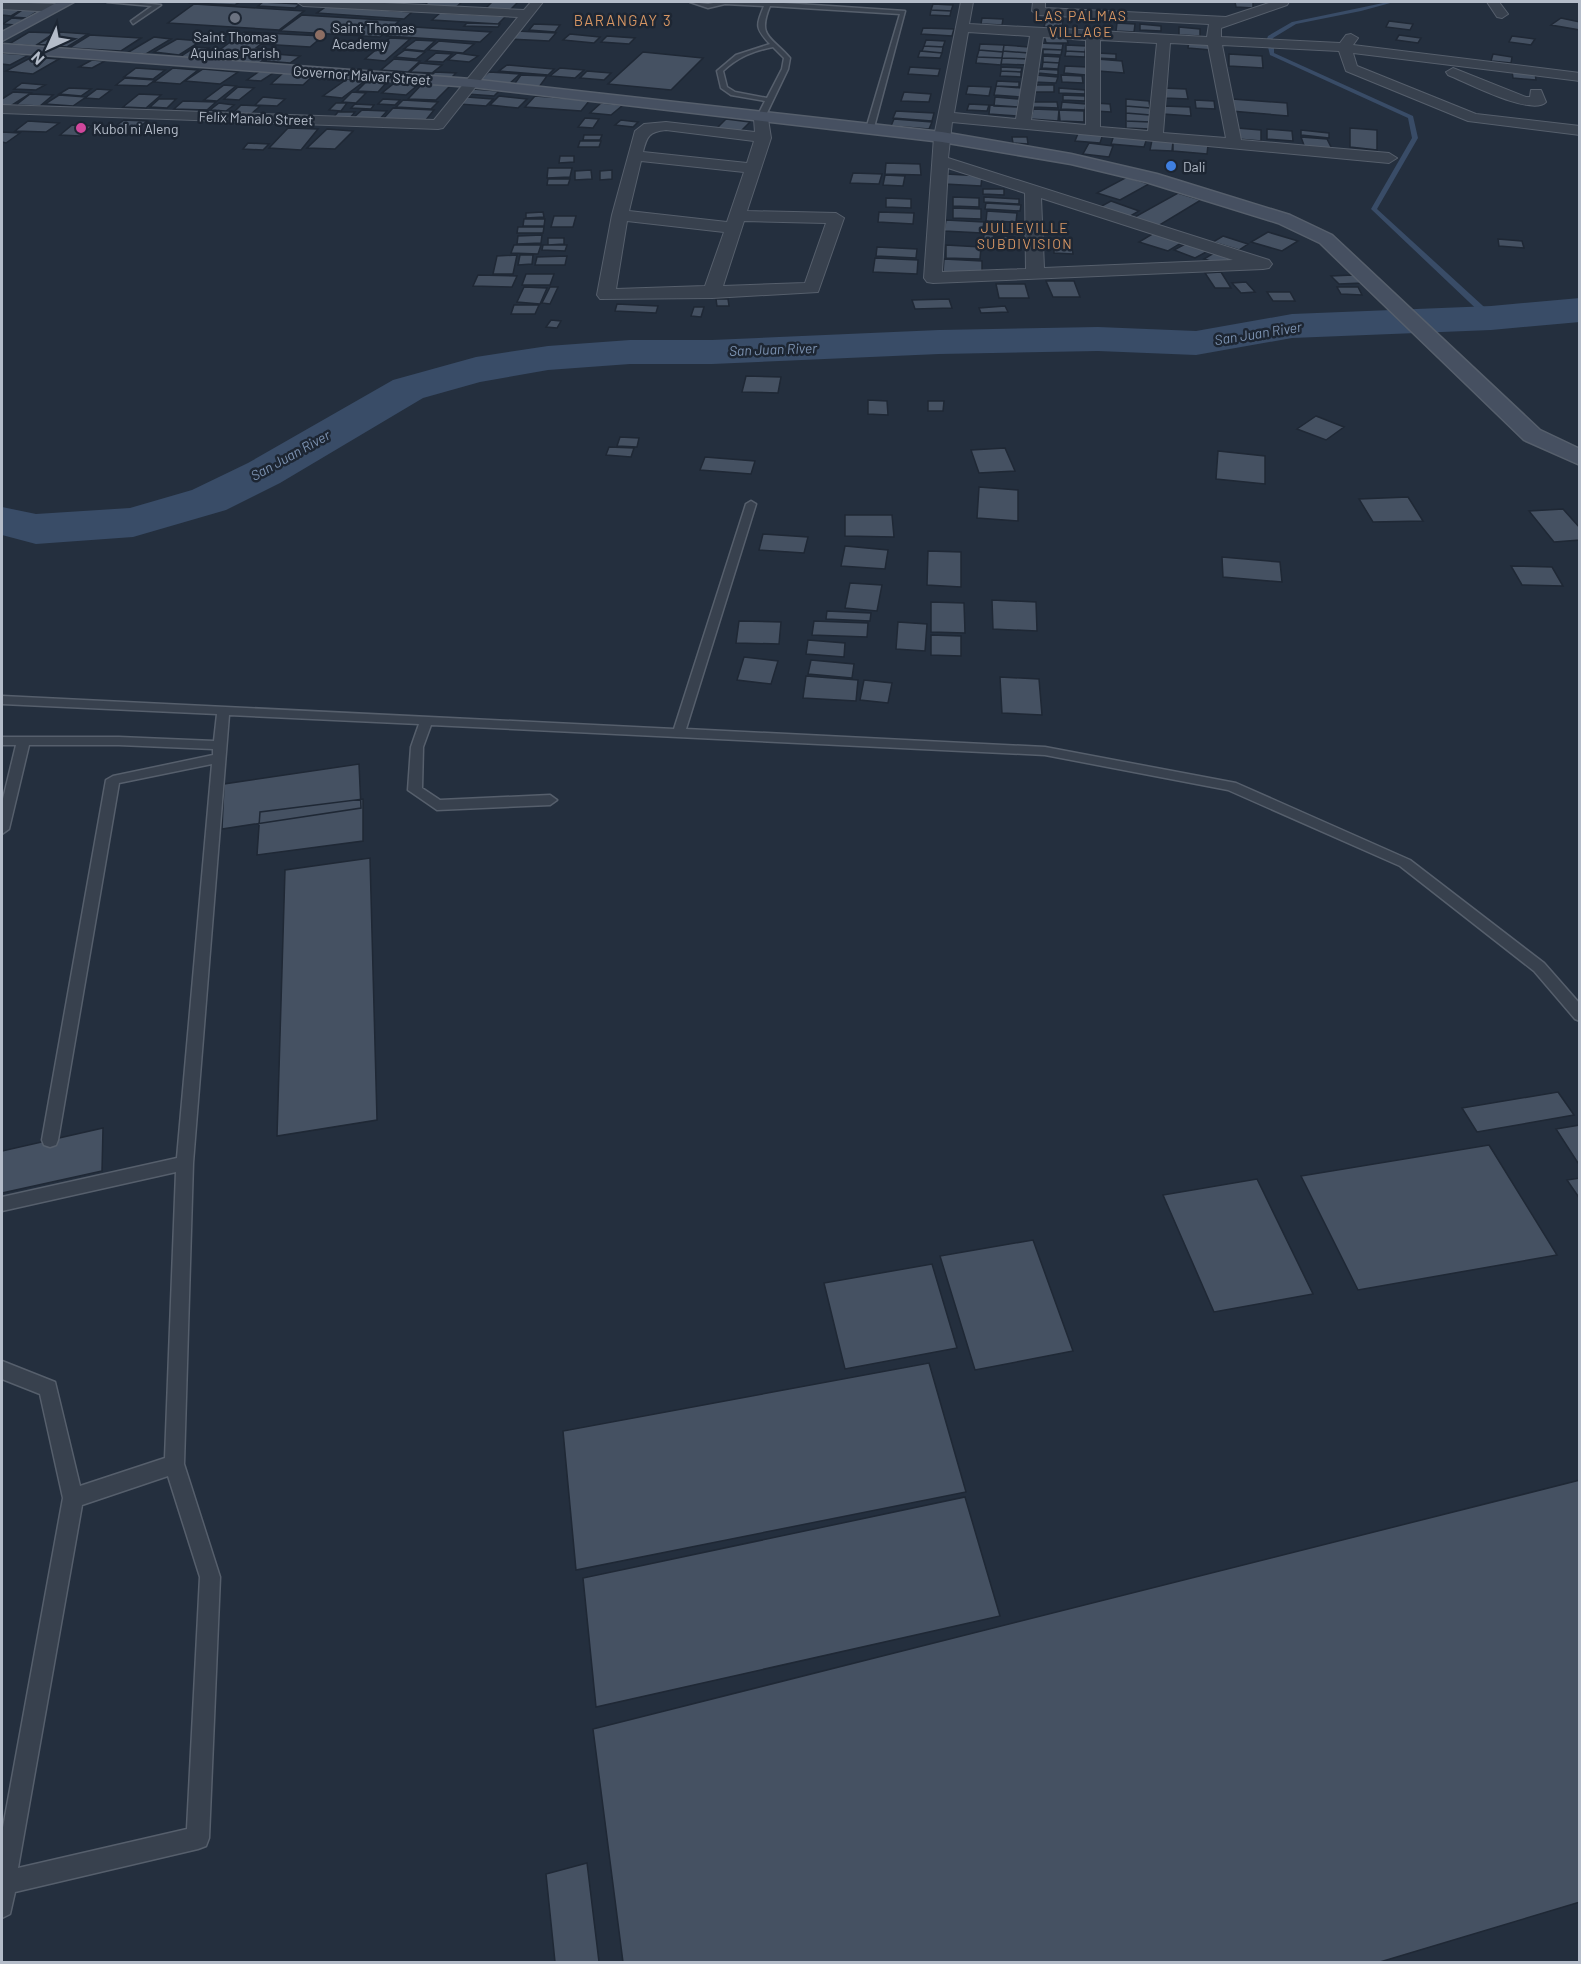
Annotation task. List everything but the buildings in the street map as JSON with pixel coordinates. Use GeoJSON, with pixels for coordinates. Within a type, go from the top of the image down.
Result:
{"type":"FeatureCollection","features":[{"type":"Feature","properties":{"kind":"main road"},"geometry":{"type":"LineString","coordinates":[[2,37],[61,5]]}},
{"type":"Feature","properties":{"kind":"main road","name":"Governor Malvar Street"},"geometry":{"type":"LineString","coordinates":[[2,48],[471,83],[942,137],[1071,159],[1151,178],[1284,219],[1326,239],[1532,435],[1580,458]]}},
{"type":"Feature","properties":{"kind":"street"},"geometry":{"type":"LineString","coordinates":[[303,2],[525,14]]}},
{"type":"Feature","properties":{"kind":"street"},"geometry":{"type":"LineString","coordinates":[[471,83],[537,2]]}},
{"type":"Feature","properties":{"kind":"street"},"geometry":{"type":"LineString","coordinates":[[941,161],[1263,264],[933,278],[942,137],[967,2]]}},
{"type":"Feature","properties":{"kind":"street"},"geometry":{"type":"LineString","coordinates":[[1039,2],[1038,10],[1161,17],[1232,15],[1283,2]]}},
{"type":"Feature","properties":{"kind":"street"},"geometry":{"type":"LineString","coordinates":[[1111,2],[1114,15]]}},
{"type":"Feature","properties":{"kind":"street"},"geometry":{"type":"LineString","coordinates":[[1160,2],[1161,17]]}},
{"type":"Feature","properties":{"kind":"street"},"geometry":{"type":"LineString","coordinates":[[1493,2],[1502,14]]}},
{"type":"Feature","properties":{"kind":"street"},"geometry":{"type":"LineString","coordinates":[[2,5],[61,5]]}},
{"type":"Feature","properties":{"kind":"street"},"geometry":{"type":"LineString","coordinates":[[1232,15],[1214,26],[1214,41],[1234,142]]}},
{"type":"Feature","properties":{"kind":"street"},"geometry":{"type":"LineString","coordinates":[[963,28],[1344,47],[1580,76]]}},
{"type":"Feature","properties":{"kind":"street"},"geometry":{"type":"LineString","coordinates":[[1344,47],[1356,29],[1368,30]]}},
{"type":"Feature","properties":{"kind":"street"},"geometry":{"type":"LineString","coordinates":[[1023,123],[1036,33]]}},
{"type":"Feature","properties":{"kind":"street"},"geometry":{"type":"LineString","coordinates":[[1093,36],[1093,129]]}},
{"type":"Feature","properties":{"kind":"street"},"geometry":{"type":"LineString","coordinates":[[1155,135],[1164,39]]}},
{"type":"Feature","properties":{"kind":"street"},"geometry":{"type":"LineString","coordinates":[[1344,47],[1351,68],[1473,118],[1580,131]]}},
{"type":"Feature","properties":{"kind":"street"},"geometry":{"type":"LineString","coordinates":[[1413,56],[1524,101],[1539,102],[1536,93]]}},
{"type":"Feature","properties":{"kind":"street","name":"Felix Manalo Street"},"geometry":{"type":"LineString","coordinates":[[2,109],[438,125],[471,83]]}},
{"type":"Feature","properties":{"kind":"street"},"geometry":{"type":"LineString","coordinates":[[712,292],[763,138],[761,117]]}},
{"type":"Feature","properties":{"kind":"street"},"geometry":{"type":"LineString","coordinates":[[946,117],[1389,158]]}},
{"type":"Feature","properties":{"kind":"street"},"geometry":{"type":"LineString","coordinates":[[620,215],[737,222],[836,218],[812,288],[606,295],[620,215],[640,134],[649,127],[666,126],[763,138]]}},
{"type":"Feature","properties":{"kind":"street"},"geometry":{"type":"LineString","coordinates":[[634,156],[753,168]]}},
{"type":"Feature","properties":{"kind":"street"},"geometry":{"type":"LineString","coordinates":[[1033,189],[1035,273]]}},
{"type":"Feature","properties":{"kind":"lane"},"geometry":{"type":"LineString","coordinates":[[110,2],[158,5],[133,22]]}},
{"type":"Feature","properties":{"kind":"lane"},"geometry":{"type":"LineString","coordinates":[[693,2],[708,6],[725,2],[903,12],[870,129]]}},
{"type":"Feature","properties":{"kind":"lane"},"geometry":{"type":"LineString","coordinates":[[761,117],[787,58],[762,32],[760,23],[768,4]]}},
{"type":"Feature","properties":{"kind":"lane"},"geometry":{"type":"LineString","coordinates":[[769,100],[733,94],[724,88],[720,71],[731,58],[749,49],[774,45]]}},
{"type":"Feature","properties":{"kind":"lane"},"geometry":{"type":"LineString","coordinates":[[679,734],[751,504]]}},
{"type":"Feature","properties":{"kind":"lane"},"geometry":{"type":"LineString","coordinates":[[2,700],[1045,751],[1231,786],[1405,863],[1539,967],[1580,1015]]}},
{"type":"Feature","properties":{"kind":"lane"},"geometry":{"type":"LineString","coordinates":[[3,1883],[198,1838],[210,1577],[174,1464],[185,1163],[223,712]]}},
{"type":"Feature","properties":{"kind":"lane"},"geometry":{"type":"LineString","coordinates":[[426,722],[417,747],[415,790],[436,805],[550,800]]}},
{"type":"Feature","properties":{"kind":"lane"},"geometry":{"type":"LineString","coordinates":[[2,741],[118,741],[220,752]]}},
{"type":"Feature","properties":{"kind":"lane"},"geometry":{"type":"LineString","coordinates":[[2,829],[23,742]]}},
{"type":"Feature","properties":{"kind":"lane"},"geometry":{"type":"LineString","coordinates":[[50,1140],[113,780],[220,752]]}},
{"type":"Feature","properties":{"kind":"lane"},"geometry":{"type":"LineString","coordinates":[[2,1204],[40,1190],[185,1163]]}},
{"type":"Feature","properties":{"kind":"lane"},"geometry":{"type":"LineString","coordinates":[[2,1370],[48,1388],[73,1498],[3,1883],[2,1906]]}},
{"type":"Feature","properties":{"kind":"lane"},"geometry":{"type":"LineString","coordinates":[[73,1498],[174,1464]]}},
{"type":"Feature","properties":{"kind":"waterway"},"geometry":{"type":"LineString","coordinates":[[1270,39],[1294,23],[1392,2]]}},
{"type":"Feature","properties":{"kind":"waterway"},"geometry":{"type":"LineString","coordinates":[[1271,47],[1272,54],[1411,117],[1415,138],[1374,209],[1491,318]]}},
{"type":"Feature","properties":{"kind":"waterway","name":"San Juan River"},"geometry":{"type":"LineString","coordinates":[[2,521],[36,529],[133,522],[209,500],[264,473],[408,389],[476,370],[548,358],[630,352],[712,352],[939,342],[1098,339],[1196,343],[1292,326],[1491,318],[1580,310]]}},
{"type":"Feature","properties":{"kind":"place","name":"Saint Thomas Aquinas Parish"},"geometry":{"type":"Point","coordinates":[235,18]}},
{"type":"Feature","properties":{"kind":"place","name":"Saint Thomas Academy"},"geometry":{"type":"Point","coordinates":[320,35]}},
{"type":"Feature","properties":{"kind":"place","name":"Kubol ni Aleng"},"geometry":{"type":"Point","coordinates":[81,128]}},
{"type":"Feature","properties":{"kind":"place","name":"Dali"},"geometry":{"type":"Point","coordinates":[1171,166]}},
{"type":"Feature","properties":{"kind":"district","name":"BARANGAY 3"},"geometry":{"type":"Point","coordinates":[623,20]}},
{"type":"Feature","properties":{"kind":"district","name":"LAS PALMAS VILLAGE"},"geometry":{"type":"Point","coordinates":[1081,24]}},
{"type":"Feature","properties":{"kind":"district","name":"JULIEVILLE SUBDIVISION"},"geometry":{"type":"Point","coordinates":[1025,236]}}]}
